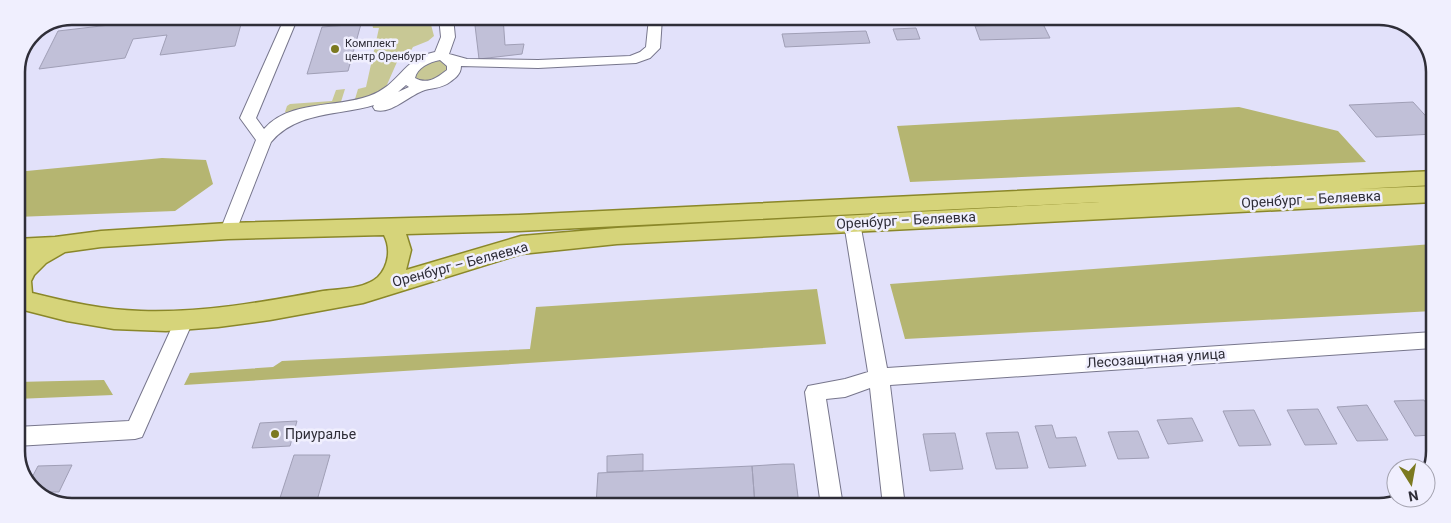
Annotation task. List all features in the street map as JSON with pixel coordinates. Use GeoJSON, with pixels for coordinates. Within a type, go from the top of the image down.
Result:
{"type":"FeatureCollection","features":[{"type":"Feature","properties":{"kind":"main road","name":"Оренбург – Беляевка"},"geometry":{"type":"LineString","coordinates":[[25,247],[161,234],[353,226],[391,228],[519,223],[1426,178]]}},
{"type":"Feature","properties":{"kind":"main road","name":"Оренбург – Беляевка"},"geometry":{"type":"LineString","coordinates":[[25,302],[55,309],[115,319],[184,321],[252,314],[354,295],[521,246],[617,236],[1426,194]]}},
{"type":"Feature","properties":{"kind":"main road","name":"Оренбург – Беляевка"},"geometry":{"type":"LineString","coordinates":[[385,285],[398,265],[401,250],[391,228]]}},
{"type":"Feature","properties":{"kind":"main road","name":"Оренбург – Беляевка"},"geometry":{"type":"LineString","coordinates":[[25,270],[38,257],[60,244]]}},
{"type":"Feature","properties":{"kind":"street"},"geometry":{"type":"LineString","coordinates":[[264,140],[248,118],[288,25]]}},
{"type":"Feature","properties":{"kind":"street"},"geometry":{"type":"LineString","coordinates":[[445,58],[448,37],[447,25]]}},
{"type":"Feature","properties":{"kind":"street"},"geometry":{"type":"LineString","coordinates":[[228,231],[264,140],[269,132],[289,121],[312,111],[346,107],[376,100],[390,92],[421,62],[433,57],[467,63],[489,64],[588,63],[631,60],[645,55],[653,48],[655,25]]}},
{"type":"Feature","properties":{"kind":"street"},"geometry":{"type":"LineString","coordinates":[[445,58],[454,65],[454,71],[448,76]]}},
{"type":"Feature","properties":{"kind":"street"},"geometry":{"type":"LineString","coordinates":[[289,121],[310,120],[382,107],[420,87],[429,86],[448,76],[489,64]]}},
{"type":"Feature","properties":{"kind":"street"},"geometry":{"type":"LineString","coordinates":[[407,76],[408,80],[420,87]]}},
{"type":"Feature","properties":{"kind":"street"},"geometry":{"type":"LineString","coordinates":[[852,223],[878,376],[893,498]]}},
{"type":"Feature","properties":{"kind":"street"},"geometry":{"type":"LineString","coordinates":[[25,436],[135,430],[184,321]]}},
{"type":"Feature","properties":{"kind":"street","name":"Лесозащитная улица"},"geometry":{"type":"LineString","coordinates":[[831,498],[815,392],[845,388],[878,376],[1426,340]]}},
{"type":"Feature","properties":{"kind":"green space"},"geometry":{"type":"Polygon","coordinates":[[[372,25],[431,25],[434,36],[428,41],[413,47],[410,52],[397,62],[386,87],[381,92],[356,101],[358,89],[366,87],[379,28],[373,28],[372,25]]]}},
{"type":"Feature","properties":{"kind":"green space"},"geometry":{"type":"Polygon","coordinates":[[[440,59],[448,65],[446,74],[426,81],[414,79],[415,70],[424,64],[440,59]]]}},
{"type":"Feature","properties":{"kind":"green space"},"geometry":{"type":"Polygon","coordinates":[[[345,89],[340,105],[288,114],[285,112],[290,104],[332,101],[336,90],[345,89]]]}},
{"type":"Feature","properties":{"kind":"shaded area"},"geometry":{"type":"Polygon","coordinates":[[[1239,107],[1338,131],[1366,162],[910,182],[897,126],[1239,107]]]}},
{"type":"Feature","properties":{"kind":"shaded area"},"geometry":{"type":"Polygon","coordinates":[[[162,158],[206,160],[213,184],[175,211],[25,217],[25,171],[162,158]]]}},
{"type":"Feature","properties":{"kind":"shaded area"},"geometry":{"type":"Polygon","coordinates":[[[1426,245],[1426,311],[905,339],[890,284],[1426,245]]]}},
{"type":"Feature","properties":{"kind":"shaded area"},"geometry":{"type":"Polygon","coordinates":[[[817,289],[826,344],[184,385],[190,373],[273,367],[282,361],[530,349],[536,307],[817,289]]]}},
{"type":"Feature","properties":{"kind":"shaded area"},"geometry":{"type":"Polygon","coordinates":[[[104,380],[113,395],[25,399],[25,382],[104,380]]]}},
{"type":"Feature","properties":{"kind":"building"},"geometry":{"type":"Polygon","coordinates":[[[109,25],[241,25],[235,46],[160,55],[167,35],[133,39],[125,58],[39,69],[58,31],[109,25]]]}},
{"type":"Feature","properties":{"kind":"building","name":"Комплект центр Оренбург"},"geometry":{"type":"Polygon","coordinates":[[[361,25],[348,71],[307,74],[322,27],[361,25]]]}},
{"type":"Feature","properties":{"kind":"building"},"geometry":{"type":"Polygon","coordinates":[[[475,25],[504,25],[505,45],[524,44],[522,54],[479,59],[475,25]]]}},
{"type":"Feature","properties":{"kind":"building"},"geometry":{"type":"Polygon","coordinates":[[[1044,25],[1050,38],[980,40],[975,26],[1044,25]]]}},
{"type":"Feature","properties":{"kind":"building"},"geometry":{"type":"Polygon","coordinates":[[[916,28],[920,39],[897,40],[893,29],[916,28]]]}},
{"type":"Feature","properties":{"kind":"building"},"geometry":{"type":"Polygon","coordinates":[[[866,31],[870,43],[785,47],[782,34],[866,31]]]}},
{"type":"Feature","properties":{"kind":"building"},"geometry":{"type":"Polygon","coordinates":[[[1413,102],[1426,116],[1426,134],[1376,137],[1349,105],[1413,102]]]}},
{"type":"Feature","properties":{"kind":"building"},"geometry":{"type":"Polygon","coordinates":[[[1424,400],[1426,403],[1426,435],[1415,436],[1394,401],[1424,400]]]}},
{"type":"Feature","properties":{"kind":"building"},"geometry":{"type":"Polygon","coordinates":[[[1367,405],[1388,440],[1357,441],[1337,407],[1367,405]]]}},
{"type":"Feature","properties":{"kind":"building"},"geometry":{"type":"Polygon","coordinates":[[[1318,409],[1337,444],[1305,445],[1287,410],[1318,409]]]}},
{"type":"Feature","properties":{"kind":"building"},"geometry":{"type":"Polygon","coordinates":[[[1254,410],[1271,445],[1239,446],[1223,411],[1254,410]]]}},
{"type":"Feature","properties":{"kind":"building"},"geometry":{"type":"Polygon","coordinates":[[[1192,418],[1203,441],[1168,444],[1157,420],[1192,418]]]}},
{"type":"Feature","properties":{"kind":"building","name":"Приуралье"},"geometry":{"type":"Polygon","coordinates":[[[297,421],[290,446],[252,448],[260,423],[297,421]]]}},
{"type":"Feature","properties":{"kind":"building"},"geometry":{"type":"Polygon","coordinates":[[[1052,425],[1056,438],[1076,437],[1086,466],[1049,468],[1035,426],[1052,425]]]}},
{"type":"Feature","properties":{"kind":"building"},"geometry":{"type":"Polygon","coordinates":[[[1138,431],[1149,458],[1118,459],[1108,432],[1138,431]]]}},
{"type":"Feature","properties":{"kind":"building"},"geometry":{"type":"Polygon","coordinates":[[[1018,432],[1028,468],[996,469],[986,433],[1018,432]]]}},
{"type":"Feature","properties":{"kind":"building"},"geometry":{"type":"Polygon","coordinates":[[[955,433],[963,469],[930,471],[923,434],[955,433]]]}},
{"type":"Feature","properties":{"kind":"building"},"geometry":{"type":"Polygon","coordinates":[[[643,454],[643,471],[607,472],[607,456],[643,454]]]}},
{"type":"Feature","properties":{"kind":"building"},"geometry":{"type":"Polygon","coordinates":[[[294,455],[330,455],[318,498],[280,498],[294,455]]]}},
{"type":"Feature","properties":{"kind":"building"},"geometry":{"type":"Polygon","coordinates":[[[794,464],[798,498],[754,498],[752,466],[794,464]]]}},
{"type":"Feature","properties":{"kind":"building"},"geometry":{"type":"Polygon","coordinates":[[[72,465],[59,492],[50,492],[39,484],[33,476],[38,466],[72,465]]]}},
{"type":"Feature","properties":{"kind":"building"},"geometry":{"type":"Polygon","coordinates":[[[752,466],[754,498],[596,498],[598,473],[752,466]]]}},
{"type":"Feature","properties":{"kind":"place","name":"Комплект центр Оренбург"},"geometry":{"type":"Point","coordinates":[335,49]}},
{"type":"Feature","properties":{"kind":"place","name":"Приуралье"},"geometry":{"type":"Point","coordinates":[275,434]}}]}
